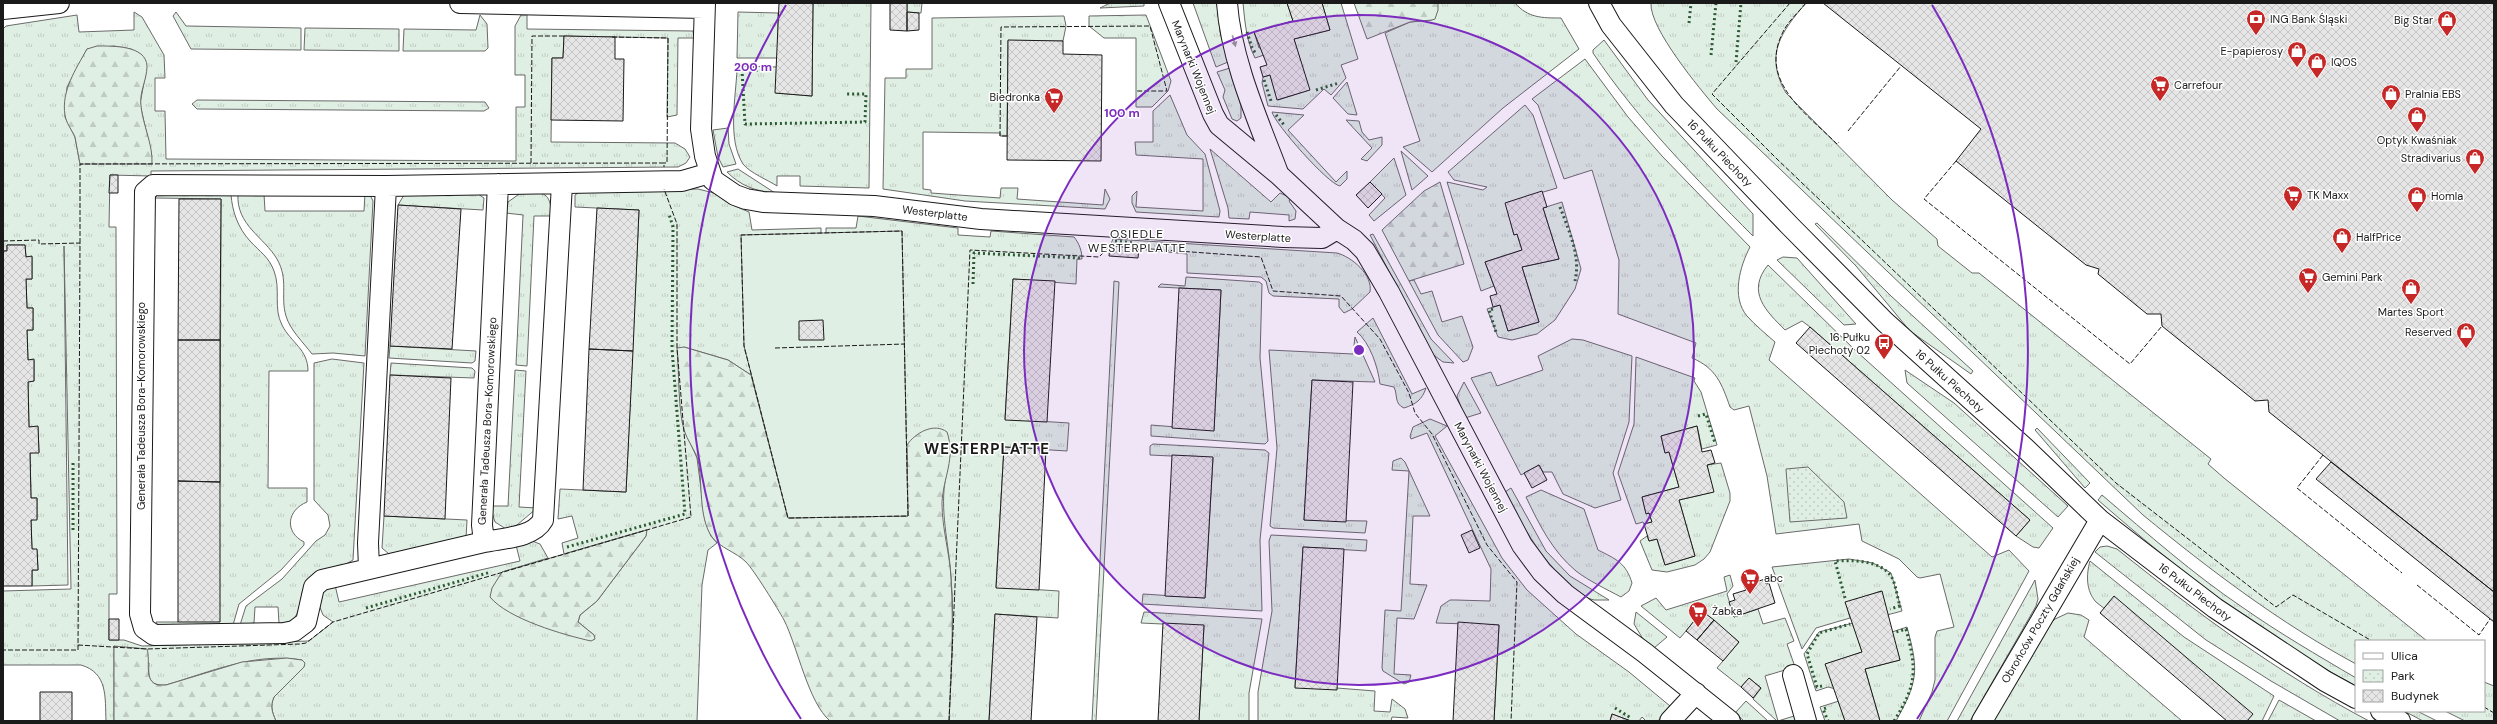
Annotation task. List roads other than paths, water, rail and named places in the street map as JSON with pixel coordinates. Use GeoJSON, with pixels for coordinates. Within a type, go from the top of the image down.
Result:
{"type":"FeatureCollection","features":[{"type":"Feature","properties":{"kind":"street"},"geometry":{"type":"LineString","coordinates":[[3,9],[58,3]]}},
{"type":"Feature","properties":{"kind":"street"},"geometry":{"type":"LineString","coordinates":[[460,3],[705,6]]}},
{"type":"Feature","properties":{"kind":"street","name":"Marynarki Wojennej"},"geometry":{"type":"LineString","coordinates":[[1169,3],[1210,107],[1219,125],[1278,174],[1337,229],[1354,240],[1372,264],[1522,545],[1542,572],[1565,594],[1696,693],[1730,721]]}},
{"type":"Feature","properties":{"kind":"street","name":"Marynarki Wojennej"},"geometry":{"type":"LineString","coordinates":[[1227,3],[1236,48],[1254,109],[1278,174]]}},
{"type":"Feature","properties":{"kind":"street","name":"16 Pułku Piechoty"},"geometry":{"type":"LineString","coordinates":[[1600,3],[1611,25],[1674,105],[1790,226],[1885,322],[2026,449],[2100,520],[2215,608],[2325,681],[2355,697]]}},
{"type":"Feature","properties":{"kind":"street","name":"Westerplatte"},"geometry":{"type":"LineString","coordinates":[[705,6],[701,129],[705,156],[710,173],[714,180],[721,187],[735,195],[763,202],[874,206],[981,219],[1303,238],[1322,238],[1337,229]]}},
{"type":"Feature","properties":{"kind":"street"},"geometry":{"type":"LineString","coordinates":[[484,542],[369,568],[368,543],[386,186],[682,181],[710,173]]}},
{"type":"Feature","properties":{"kind":"street","name":"Generała Tadeusza Bora-Komorowskiego"},"geometry":{"type":"LineString","coordinates":[[498,184],[482,525],[484,542],[529,533],[539,528],[543,520],[562,184]]}},
{"type":"Feature","properties":{"kind":"street","name":"Generała Tadeusza Bora-Komorowskiego"},"geometry":{"type":"LineString","coordinates":[[369,568],[329,577],[314,587],[309,616],[306,622],[294,631],[236,634],[154,635],[144,628],[140,614],[143,197],[148,187],[164,185],[386,186]]}},
{"type":"Feature","properties":{"kind":"street","name":"Obrońców Poczty Gdańskiej"},"geometry":{"type":"LineString","coordinates":[[1982,721],[2100,520]]}},
{"type":"Feature","properties":{"kind":"street"},"geometry":{"type":"LineString","coordinates":[[1793,675],[1806,721]]}},
{"type":"Feature","properties":{"kind":"street"},"geometry":{"type":"LineString","coordinates":[[1670,721],[1696,693]]}},
{"type":"Feature","properties":{"kind":"street"},"geometry":{"type":"LineString","coordinates":[[2383,712],[2400,721]]}},
{"type":"Feature","properties":{"kind":"place","name":"ING Bank Śląski"},"geometry":{"type":"Point","coordinates":[2256,36]}},
{"type":"Feature","properties":{"kind":"place","name":"Big Star"},"geometry":{"type":"Point","coordinates":[2447,37]}},
{"type":"Feature","properties":{"kind":"place","name":"E-papierosy"},"geometry":{"type":"Point","coordinates":[2297,68]}},
{"type":"Feature","properties":{"kind":"place","name":"IQOS"},"geometry":{"type":"Point","coordinates":[2317,79]}},
{"type":"Feature","properties":{"kind":"place","name":"Carrefour"},"geometry":{"type":"Point","coordinates":[2160,102]}},
{"type":"Feature","properties":{"kind":"place","name":"Pralnia EBS"},"geometry":{"type":"Point","coordinates":[2391,111]}},
{"type":"Feature","properties":{"kind":"place","name":"Biedronka"},"geometry":{"type":"Point","coordinates":[1054,114]}},
{"type":"Feature","properties":{"kind":"place","name":"Optyk Kwaśniak"},"geometry":{"type":"Point","coordinates":[2417,133]}},
{"type":"Feature","properties":{"kind":"place","name":"Stradivarius"},"geometry":{"type":"Point","coordinates":[2475,175]}},
{"type":"Feature","properties":{"kind":"place","name":"TK Maxx"},"geometry":{"type":"Point","coordinates":[2293,212]}},
{"type":"Feature","properties":{"kind":"place","name":"Homla"},"geometry":{"type":"Point","coordinates":[2417,213]}},
{"type":"Feature","properties":{"kind":"place","name":"HalfPrice"},"geometry":{"type":"Point","coordinates":[2342,254]}},
{"type":"Feature","properties":{"kind":"place","name":"Gemini Park"},"geometry":{"type":"Point","coordinates":[2308,294]}},
{"type":"Feature","properties":{"kind":"place","name":"Martes Sport"},"geometry":{"type":"Point","coordinates":[2411,305]}},
{"type":"Feature","properties":{"kind":"place","name":"Reserved"},"geometry":{"type":"Point","coordinates":[2466,349]}},
{"type":"Feature","properties":{"kind":"place","name":"16 Pułku Piechoty 02"},"geometry":{"type":"Point","coordinates":[1884,360]}},
{"type":"Feature","properties":{"kind":"place","name":"abc"},"geometry":{"type":"Point","coordinates":[1750,595]}},
{"type":"Feature","properties":{"kind":"place","name":"Żabka"},"geometry":{"type":"Point","coordinates":[1698,628]}},
{"type":"Feature","properties":{"kind":"district","name":"OSIEDLE WESTERPLATTE"},"geometry":{"type":"Point","coordinates":[1137,241]}},
{"type":"Feature","properties":{"kind":"district","name":"WESTERPLATTE"},"geometry":{"type":"Point","coordinates":[987,449]}}]}
